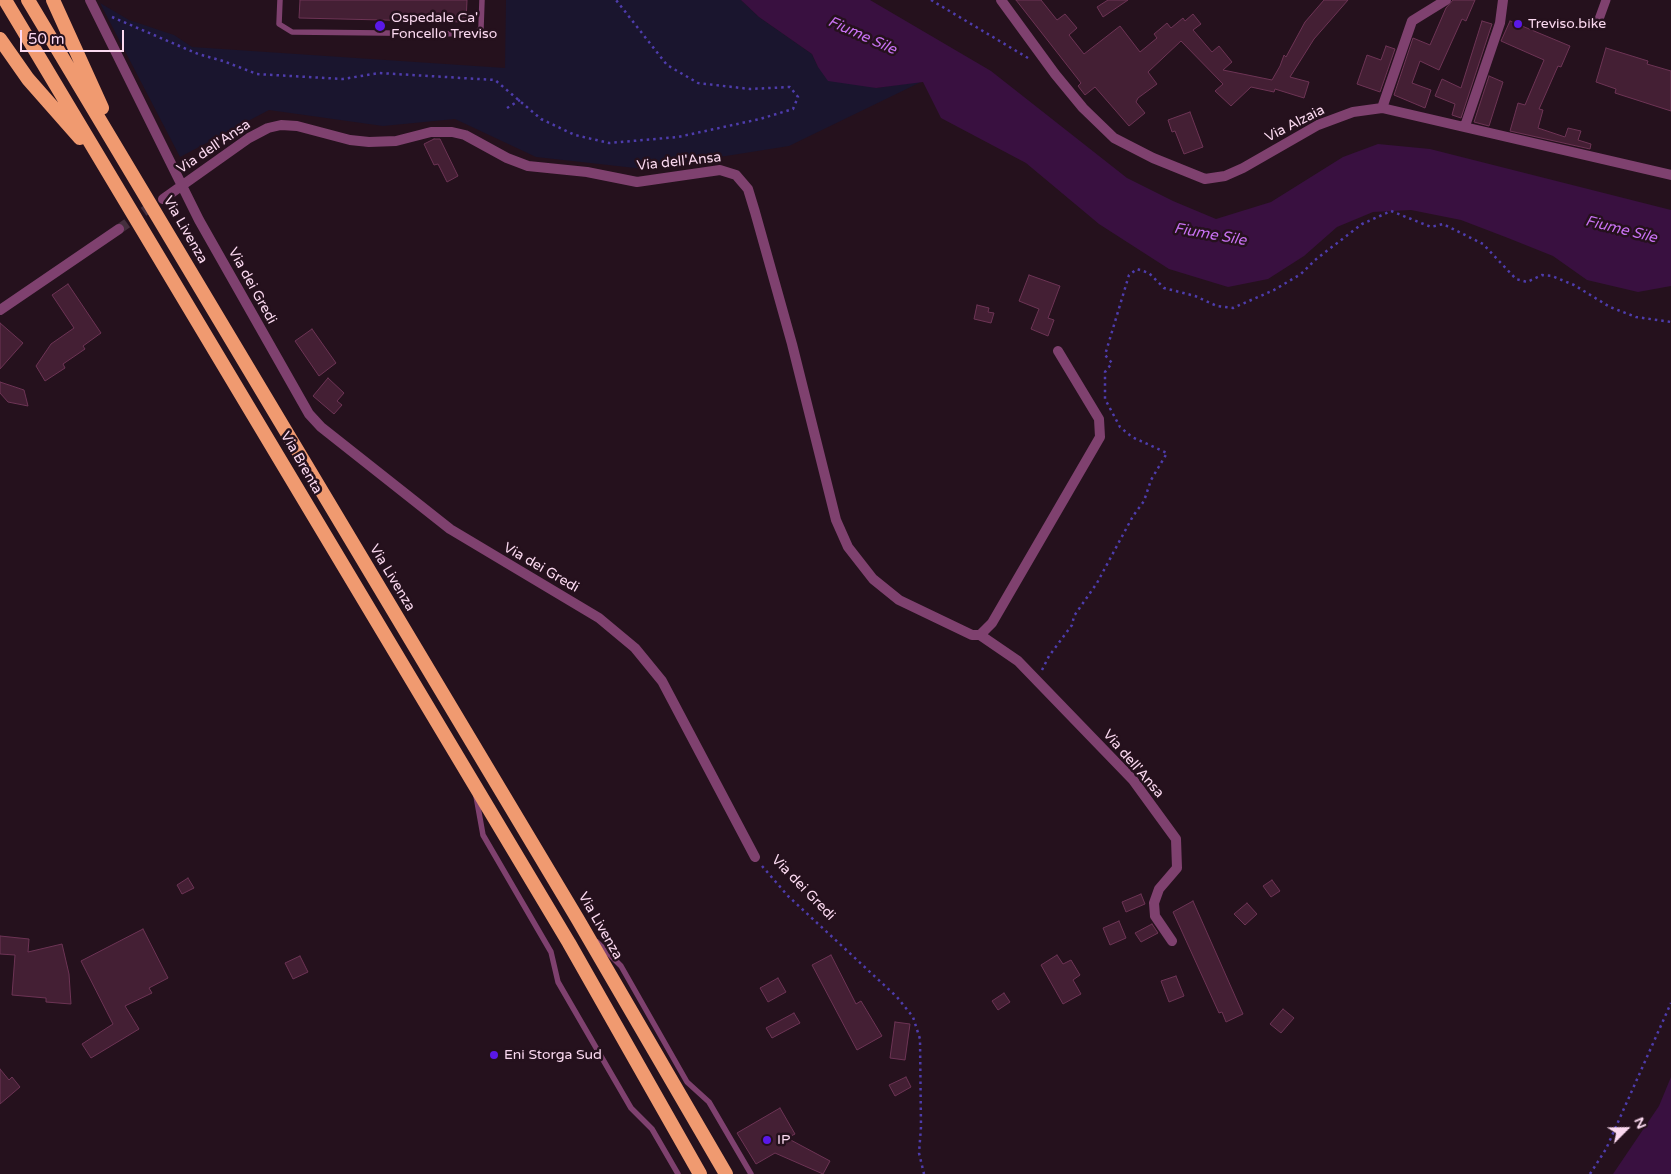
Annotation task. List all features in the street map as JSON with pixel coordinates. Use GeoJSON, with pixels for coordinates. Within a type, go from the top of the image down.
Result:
{"type":"FeatureCollection","features":[{"type":"Feature","properties":{"kind":"highway"},"geometry":{"type":"LineString","coordinates":[[6,0],[106,168]]}},
{"type":"Feature","properties":{"kind":"highway","name":"Via Livenza"},"geometry":{"type":"LineString","coordinates":[[28,0],[583,928],[726,1174]]}},
{"type":"Feature","properties":{"kind":"highway"},"geometry":{"type":"LineString","coordinates":[[53,0],[124,159]]}},
{"type":"Feature","properties":{"kind":"highway"},"geometry":{"type":"LineString","coordinates":[[0,39],[28,79],[106,168]]}},
{"type":"Feature","properties":{"kind":"highway","name":"Via Brenta"},"geometry":{"type":"LineString","coordinates":[[106,168],[474,785]]}},
{"type":"Feature","properties":{"kind":"highway"},"geometry":{"type":"LineString","coordinates":[[474,785],[569,943],[700,1174]]}},
{"type":"Feature","properties":{"kind":"street","name":"Via Alzaia"},"geometry":{"type":"LineString","coordinates":[[1002,0],[1055,74],[1083,108],[1114,138],[1153,158],[1205,179],[1226,176],[1243,168],[1318,124],[1353,112],[1382,108],[1671,175]]}},
{"type":"Feature","properties":{"kind":"street"},"geometry":{"type":"LineString","coordinates":[[1382,108],[1412,21],[1446,0]]}},
{"type":"Feature","properties":{"kind":"street"},"geometry":{"type":"LineString","coordinates":[[1465,126],[1500,23],[1503,0]]}},
{"type":"Feature","properties":{"kind":"street"},"geometry":{"type":"LineString","coordinates":[[1598,22],[1606,0]]}},
{"type":"Feature","properties":{"kind":"street","name":"Via dei Gredi"},"geometry":{"type":"LineString","coordinates":[[92,4],[182,186],[279,364],[314,420],[450,529],[599,618],[635,648],[662,681],[755,856]]}},
{"type":"Feature","properties":{"kind":"street","name":"Via dell'Ansa"},"geometry":{"type":"LineString","coordinates":[[163,199],[249,138],[268,128],[289,125],[369,142],[396,141],[431,132],[452,132],[465,135],[506,158],[528,166],[587,172],[637,182],[720,170],[736,175],[748,189],[753,205],[792,344],[834,513],[848,547],[872,578],[899,600],[972,635],[980,635],[1018,661],[1133,780],[1176,839],[1177,868],[1160,889],[1154,903],[1155,916],[1172,940]]}},
{"type":"Feature","properties":{"kind":"street"},"geometry":{"type":"LineString","coordinates":[[0,310],[118,229]]}},
{"type":"Feature","properties":{"kind":"street"},"geometry":{"type":"LineString","coordinates":[[980,635],[992,623],[1100,437],[1099,419],[1058,351]]}},
{"type":"Feature","properties":{"kind":"lane"},"geometry":{"type":"LineString","coordinates":[[280,0],[279,24],[292,32],[476,34],[481,28],[482,0]]}},
{"type":"Feature","properties":{"kind":"lane"},"geometry":{"type":"LineString","coordinates":[[474,785],[483,835],[551,952],[558,982],[631,1108],[652,1129],[678,1174]]}},
{"type":"Feature","properties":{"kind":"lane"},"geometry":{"type":"LineString","coordinates":[[583,928],[621,966],[687,1082],[709,1102],[751,1174]]}},
{"type":"Feature","properties":{"kind":"path"},"geometry":{"type":"LineString","coordinates":[[92,4],[128,25],[198,54],[257,74],[343,79],[379,72],[426,77],[474,77],[496,80],[541,119],[574,135],[609,143],[678,137],[760,119],[793,109],[798,97],[790,88],[750,89],[698,84],[667,65],[616,0]]}},
{"type":"Feature","properties":{"kind":"path"},"geometry":{"type":"LineString","coordinates":[[931,0],[1031,59]]}},
{"type":"Feature","properties":{"kind":"path"},"geometry":{"type":"LineString","coordinates":[[507,108],[520,100]]}},
{"type":"Feature","properties":{"kind":"path"},"geometry":{"type":"LineString","coordinates":[[1038,680],[1049,656],[1072,625],[1074,616],[1096,583],[1133,516],[1144,501],[1151,480],[1167,453],[1132,437],[1120,427],[1105,399],[1105,372],[1112,363],[1105,355],[1129,275],[1136,268],[1149,273],[1164,288],[1195,296],[1217,306],[1233,308],[1274,290],[1301,274],[1315,260],[1362,224],[1391,211],[1431,227],[1443,224],[1483,244],[1516,279],[1527,282],[1542,275],[1552,276],[1574,285],[1610,307],[1628,314],[1671,322]]}},
{"type":"Feature","properties":{"kind":"path","name":"Via dei Gredi"},"geometry":{"type":"LineString","coordinates":[[755,856],[788,896],[897,998],[914,1017],[920,1039],[922,1102],[919,1153],[924,1174]]}},
{"type":"Feature","properties":{"kind":"path"},"geometry":{"type":"LineString","coordinates":[[1590,1174],[1606,1149],[1671,1003]]}},
{"type":"Feature","properties":{"kind":"shaded area"},"geometry":{"type":"Polygon","coordinates":[[[506,0],[741,0],[759,17],[812,54],[818,67],[876,88],[923,81],[789,146],[644,169],[536,157],[455,119],[383,126],[269,110],[180,157],[100,3],[129,20],[174,35],[192,47],[505,68],[506,0]]]}},
{"type":"Feature","properties":{"kind":"water","name":"Fiume Sile"},"geometry":{"type":"Polygon","coordinates":[[[741,0],[870,0],[991,71],[1127,178],[1173,201],[1216,219],[1271,202],[1343,157],[1378,144],[1430,149],[1671,210],[1671,286],[1638,292],[1587,280],[1553,256],[1508,238],[1461,220],[1411,210],[1373,212],[1337,227],[1304,256],[1268,279],[1228,287],[1169,269],[1099,224],[1026,163],[941,118],[923,82],[876,88],[828,81],[812,54],[759,17],[741,0]]]}},
{"type":"Feature","properties":{"kind":"water"},"geometry":{"type":"Polygon","coordinates":[[[1671,1077],[1671,1174],[1613,1174],[1659,1106],[1671,1077]]]}},
{"type":"Feature","properties":{"kind":"building"},"geometry":{"type":"Polygon","coordinates":[[[300,0],[467,0],[466,22],[299,18],[300,0]]]}},
{"type":"Feature","properties":{"kind":"building"},"geometry":{"type":"Polygon","coordinates":[[[1016,0],[1041,0],[1057,20],[1065,14],[1077,28],[1069,35],[1084,54],[1120,26],[1140,52],[1157,38],[1154,34],[1167,23],[1171,28],[1183,18],[1185,21],[1193,14],[1201,24],[1193,30],[1212,52],[1219,46],[1232,62],[1223,70],[1272,80],[1284,55],[1286,57],[1305,22],[1324,0],[1348,0],[1314,39],[1290,77],[1309,82],[1304,98],[1275,89],[1274,92],[1251,87],[1231,106],[1215,91],[1223,84],[1181,41],[1148,72],[1157,84],[1138,98],[1136,102],[1145,113],[1129,126],[1095,87],[1085,95],[1078,86],[1081,83],[1016,0]]]}},
{"type":"Feature","properties":{"kind":"building"},"geometry":{"type":"Polygon","coordinates":[[[1108,0],[1128,0],[1103,17],[1097,7],[1108,0]]]}},
{"type":"Feature","properties":{"kind":"building"},"geometry":{"type":"Polygon","coordinates":[[[1453,0],[1475,0],[1466,21],[1462,19],[1439,70],[1420,61],[1412,83],[1431,90],[1425,108],[1394,95],[1413,38],[1430,45],[1446,8],[1453,0]]]}},
{"type":"Feature","properties":{"kind":"building"},"geometry":{"type":"Polygon","coordinates":[[[1482,21],[1492,24],[1461,118],[1452,115],[1455,104],[1435,96],[1442,79],[1461,88],[1482,21]]]}},
{"type":"Feature","properties":{"kind":"building"},"geometry":{"type":"Polygon","coordinates":[[[1510,21],[1570,46],[1561,67],[1558,66],[1539,109],[1543,110],[1538,128],[1565,137],[1568,128],[1581,131],[1578,140],[1591,144],[1590,149],[1510,131],[1518,103],[1525,105],[1544,60],[1501,41],[1510,21]]]}},
{"type":"Feature","properties":{"kind":"building"},"geometry":{"type":"Polygon","coordinates":[[[1386,46],[1395,49],[1380,92],[1357,84],[1367,55],[1381,60],[1386,46]]]}},
{"type":"Feature","properties":{"kind":"building"},"geometry":{"type":"Polygon","coordinates":[[[1606,48],[1648,61],[1647,64],[1671,71],[1671,111],[1615,93],[1616,89],[1596,82],[1606,48]]]}},
{"type":"Feature","properties":{"kind":"building"},"geometry":{"type":"Polygon","coordinates":[[[1489,76],[1503,82],[1489,126],[1474,122],[1489,76]]]}},
{"type":"Feature","properties":{"kind":"building"},"geometry":{"type":"Polygon","coordinates":[[[1190,112],[1203,147],[1184,154],[1175,131],[1172,132],[1168,120],[1190,112]]]}},
{"type":"Feature","properties":{"kind":"building"},"geometry":{"type":"Polygon","coordinates":[[[434,139],[440,139],[458,176],[447,182],[438,164],[434,165],[424,144],[434,139]]]}},
{"type":"Feature","properties":{"kind":"building"},"geometry":{"type":"Polygon","coordinates":[[[1029,275],[1060,286],[1048,318],[1054,320],[1048,336],[1031,329],[1039,309],[1019,301],[1029,275]]]}},
{"type":"Feature","properties":{"kind":"building"},"geometry":{"type":"Polygon","coordinates":[[[68,284],[101,333],[83,346],[85,349],[63,364],[65,368],[45,381],[36,366],[51,344],[74,328],[52,295],[68,284]]]}},
{"type":"Feature","properties":{"kind":"building"},"geometry":{"type":"Polygon","coordinates":[[[977,305],[989,308],[988,312],[994,313],[991,323],[974,319],[977,305]]]}},
{"type":"Feature","properties":{"kind":"building"},"geometry":{"type":"Polygon","coordinates":[[[0,323],[23,343],[0,369],[0,323]]]}},
{"type":"Feature","properties":{"kind":"building"},"geometry":{"type":"Polygon","coordinates":[[[312,329],[336,363],[319,376],[295,341],[312,329]]]}},
{"type":"Feature","properties":{"kind":"building"},"geometry":{"type":"Polygon","coordinates":[[[328,378],[344,393],[337,401],[342,405],[334,414],[313,396],[328,378]]]}},
{"type":"Feature","properties":{"kind":"building"},"geometry":{"type":"Polygon","coordinates":[[[0,382],[24,390],[28,406],[8,402],[0,393],[0,382]]]}},
{"type":"Feature","properties":{"kind":"building"},"geometry":{"type":"Polygon","coordinates":[[[188,878],[194,888],[182,894],[177,885],[188,878]]]}},
{"type":"Feature","properties":{"kind":"building"},"geometry":{"type":"Polygon","coordinates":[[[1272,880],[1280,891],[1271,897],[1263,886],[1272,880]]]}},
{"type":"Feature","properties":{"kind":"building"},"geometry":{"type":"Polygon","coordinates":[[[1141,894],[1145,904],[1126,912],[1122,902],[1141,894]]]}},
{"type":"Feature","properties":{"kind":"building"},"geometry":{"type":"Polygon","coordinates":[[[1193,901],[1243,1014],[1226,1022],[1222,1012],[1219,1013],[1173,912],[1193,901]]]}},
{"type":"Feature","properties":{"kind":"building"},"geometry":{"type":"Polygon","coordinates":[[[1247,903],[1257,914],[1245,925],[1234,914],[1247,903]]]}},
{"type":"Feature","properties":{"kind":"building"},"geometry":{"type":"Polygon","coordinates":[[[1119,921],[1126,938],[1110,945],[1103,928],[1119,921]]]}},
{"type":"Feature","properties":{"kind":"building"},"geometry":{"type":"Polygon","coordinates":[[[1152,924],[1158,933],[1141,942],[1135,933],[1152,924]]]}},
{"type":"Feature","properties":{"kind":"building"},"geometry":{"type":"Polygon","coordinates":[[[143,929],[168,978],[149,988],[152,993],[125,1006],[139,1029],[91,1058],[82,1044],[113,1024],[81,961],[143,929]]]}},
{"type":"Feature","properties":{"kind":"building"},"geometry":{"type":"Polygon","coordinates":[[[0,936],[29,939],[28,952],[62,944],[69,974],[71,1004],[46,1002],[46,998],[12,995],[15,955],[0,954],[0,936]]]}},
{"type":"Feature","properties":{"kind":"building"},"geometry":{"type":"Polygon","coordinates":[[[831,955],[856,1004],[861,1001],[882,1036],[857,1050],[812,965],[831,955]]]}},
{"type":"Feature","properties":{"kind":"building"},"geometry":{"type":"Polygon","coordinates":[[[1057,955],[1063,964],[1071,960],[1080,975],[1073,980],[1081,994],[1063,1004],[1041,965],[1057,955]]]}},
{"type":"Feature","properties":{"kind":"building"},"geometry":{"type":"Polygon","coordinates":[[[300,956],[308,972],[293,979],[285,963],[300,956]]]}},
{"type":"Feature","properties":{"kind":"building"},"geometry":{"type":"Polygon","coordinates":[[[1176,976],[1184,996],[1169,1002],[1161,981],[1176,976]]]}},
{"type":"Feature","properties":{"kind":"building"},"geometry":{"type":"Polygon","coordinates":[[[778,978],[786,992],[768,1002],[760,988],[778,978]]]}},
{"type":"Feature","properties":{"kind":"building"},"geometry":{"type":"Polygon","coordinates":[[[1004,993],[1010,1002],[998,1010],[992,1001],[1004,993]]]}},
{"type":"Feature","properties":{"kind":"building"},"geometry":{"type":"Polygon","coordinates":[[[1283,1009],[1294,1018],[1281,1033],[1270,1024],[1283,1009]]]}},
{"type":"Feature","properties":{"kind":"building"},"geometry":{"type":"Polygon","coordinates":[[[794,1013],[800,1023],[772,1038],[766,1028],[794,1013]]]}},
{"type":"Feature","properties":{"kind":"building"},"geometry":{"type":"Polygon","coordinates":[[[895,1022],[910,1024],[905,1060],[890,1058],[895,1022]]]}},
{"type":"Feature","properties":{"kind":"building"},"geometry":{"type":"Polygon","coordinates":[[[0,1069],[9,1080],[12,1077],[20,1087],[0,1104],[0,1069]]]}},
{"type":"Feature","properties":{"kind":"building"},"geometry":{"type":"Polygon","coordinates":[[[906,1077],[911,1087],[895,1096],[889,1085],[906,1077]]]}},
{"type":"Feature","properties":{"kind":"building"},"geometry":{"type":"Polygon","coordinates":[[[780,1108],[795,1134],[787,1138],[830,1161],[823,1174],[775,1153],[756,1164],[737,1133],[780,1108]]]}},
{"type":"Feature","properties":{"kind":"tunnel"},"geometry":{"type":"LineString","coordinates":[[119,229],[156,203]]}},
{"type":"Feature","properties":{"kind":"place","name":"Treviso.bike"},"geometry":{"type":"Point","coordinates":[1518,24]}},
{"type":"Feature","properties":{"kind":"place","name":"Ospedale Ca' Foncello Treviso"},"geometry":{"type":"Point","coordinates":[380,26]}},
{"type":"Feature","properties":{"kind":"place","name":"Eni Storga Sud"},"geometry":{"type":"Point","coordinates":[494,1055]}},
{"type":"Feature","properties":{"kind":"place","name":"IP"},"geometry":{"type":"Point","coordinates":[767,1140]}}]}
